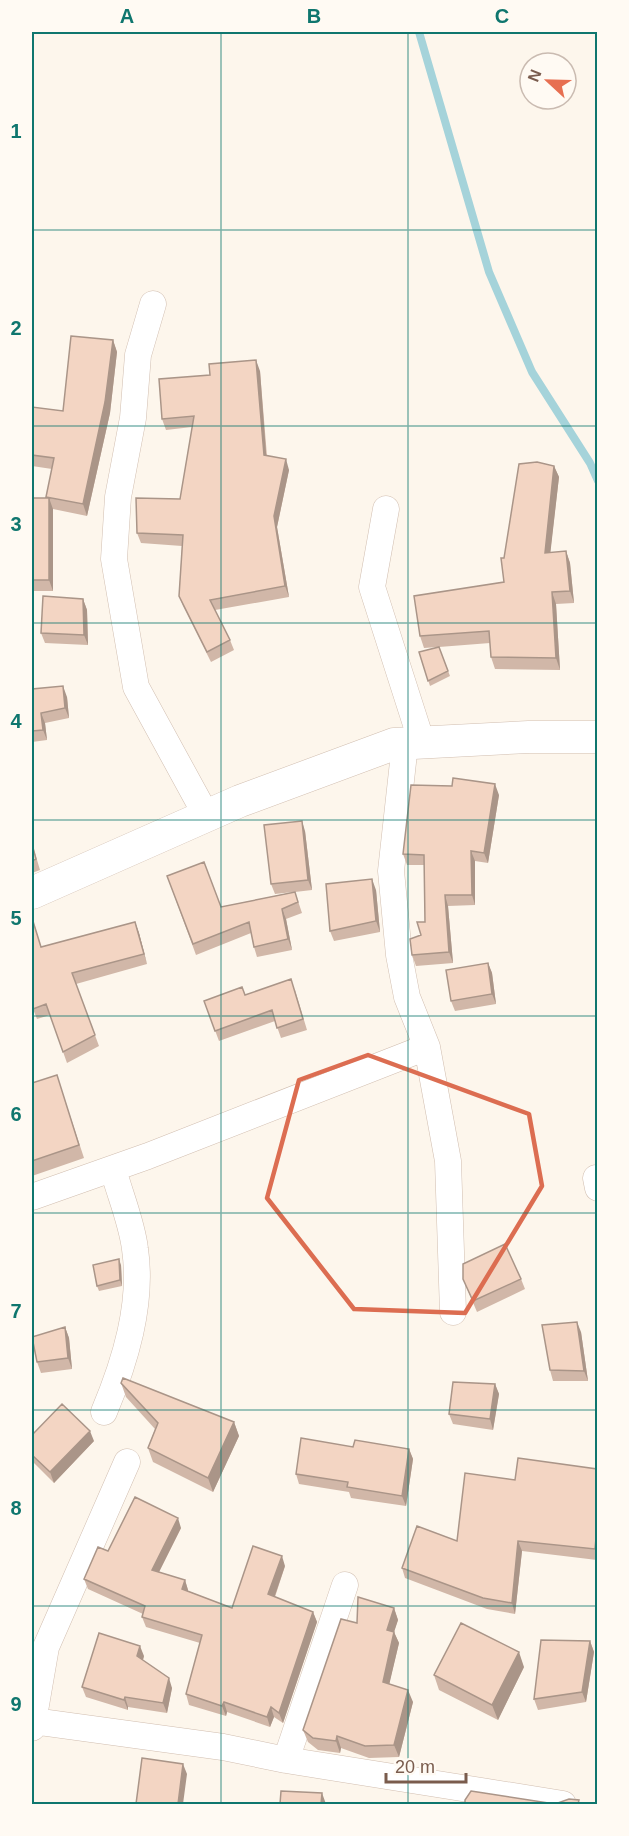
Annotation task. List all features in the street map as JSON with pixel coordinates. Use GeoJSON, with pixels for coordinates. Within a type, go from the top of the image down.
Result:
{"type":"FeatureCollection","features":[{"type":"Feature","properties":{"kind":"street"},"geometry":{"type":"LineString","coordinates":[[153,304],[138,355],[133,418],[118,497],[114,559],[136,687],[206,815]]}},
{"type":"Feature","properties":{"kind":"street"},"geometry":{"type":"LineString","coordinates":[[386,509],[372,587],[414,743],[391,871],[399,955],[407,997],[428,1047],[448,1161],[453,1312]]}},
{"type":"Feature","properties":{"kind":"street"},"geometry":{"type":"LineString","coordinates":[[32,893],[206,815],[394,744],[529,737],[597,738]]}},
{"type":"Feature","properties":{"kind":"street"},"geometry":{"type":"LineString","coordinates":[[32,1197],[113,1169],[428,1047]]}},
{"type":"Feature","properties":{"kind":"street"},"geometry":{"type":"LineString","coordinates":[[104,1412],[118,1379],[138,1296],[135,1249],[113,1169]]}},
{"type":"Feature","properties":{"kind":"street"},"geometry":{"type":"LineString","coordinates":[[127,1462],[38,1646],[32,1725],[224,1747],[286,1760],[563,1804]]}},
{"type":"Feature","properties":{"kind":"street"},"geometry":{"type":"LineString","coordinates":[[286,1760],[345,1585]]}},
{"type":"Feature","properties":{"kind":"highlighted area"},"geometry":{"type":"Polygon","coordinates":[[[368,1055],[529,1114],[542,1186],[465,1313],[354,1309],[267,1198],[299,1080],[368,1055]]]}},
{"type":"Feature","properties":{"kind":"building"},"geometry":{"type":"Polygon","coordinates":[[[71,336],[113,340],[105,402],[83,504],[46,497],[54,458],[32,455],[32,407],[63,411],[71,336]]]}},
{"type":"Feature","properties":{"kind":"building"},"geometry":{"type":"Polygon","coordinates":[[[256,360],[264,455],[286,459],[274,516],[285,586],[210,600],[230,640],[207,652],[179,596],[183,535],[137,533],[136,498],[180,499],[194,416],[162,419],[159,379],[210,375],[209,364],[256,360]]]}},
{"type":"Feature","properties":{"kind":"building"},"geometry":{"type":"Polygon","coordinates":[[[537,462],[554,466],[545,553],[566,551],[570,591],[552,592],[556,658],[491,657],[489,631],[420,636],[414,596],[504,582],[501,558],[504,558],[519,464],[537,462]]]}},
{"type":"Feature","properties":{"kind":"building"},"geometry":{"type":"Polygon","coordinates":[[[32,498],[49,498],[49,580],[32,580],[32,498]]]}},
{"type":"Feature","properties":{"kind":"building"},"geometry":{"type":"Polygon","coordinates":[[[43,596],[83,599],[84,635],[41,633],[43,596]]]}},
{"type":"Feature","properties":{"kind":"building"},"geometry":{"type":"Polygon","coordinates":[[[439,647],[448,671],[428,681],[419,652],[439,647]]]}},
{"type":"Feature","properties":{"kind":"building"},"geometry":{"type":"Polygon","coordinates":[[[63,686],[65,708],[41,713],[43,730],[32,731],[32,689],[63,686]]]}},
{"type":"Feature","properties":{"kind":"building"},"geometry":{"type":"Polygon","coordinates":[[[453,778],[495,784],[484,853],[471,851],[472,895],[445,895],[449,952],[412,955],[410,939],[421,935],[417,922],[425,922],[424,855],[403,854],[411,785],[452,786],[453,778]]]}},
{"type":"Feature","properties":{"kind":"building"},"geometry":{"type":"Polygon","coordinates":[[[302,821],[308,880],[271,884],[264,825],[302,821]]]}},
{"type":"Feature","properties":{"kind":"building"},"geometry":{"type":"Polygon","coordinates":[[[32,844],[36,859],[32,861],[32,844]]]}},
{"type":"Feature","properties":{"kind":"building"},"geometry":{"type":"Polygon","coordinates":[[[204,862],[221,907],[295,892],[298,902],[282,909],[288,939],[254,947],[249,922],[193,944],[167,876],[204,862]]]}},
{"type":"Feature","properties":{"kind":"building"},"geometry":{"type":"Polygon","coordinates":[[[372,879],[376,921],[330,931],[326,884],[372,879]]]}},
{"type":"Feature","properties":{"kind":"building"},"geometry":{"type":"Polygon","coordinates":[[[32,918],[41,947],[135,922],[144,954],[72,973],[95,1035],[63,1052],[46,1004],[33,1009],[32,918]]]}},
{"type":"Feature","properties":{"kind":"building"},"geometry":{"type":"Polygon","coordinates":[[[488,963],[492,994],[451,1001],[446,970],[488,963]]]}},
{"type":"Feature","properties":{"kind":"building"},"geometry":{"type":"Polygon","coordinates":[[[291,979],[303,1019],[277,1028],[272,1010],[215,1031],[204,1001],[242,987],[245,995],[291,979]]]}},
{"type":"Feature","properties":{"kind":"building"},"geometry":{"type":"Polygon","coordinates":[[[57,1075],[79,1145],[32,1161],[32,1083],[57,1075]]]}},
{"type":"Feature","properties":{"kind":"building"},"geometry":{"type":"Polygon","coordinates":[[[505,1244],[521,1279],[473,1301],[463,1279],[463,1264],[505,1244]]]}},
{"type":"Feature","properties":{"kind":"building"},"geometry":{"type":"Polygon","coordinates":[[[119,1259],[120,1280],[97,1286],[93,1265],[119,1259]]]}},
{"type":"Feature","properties":{"kind":"building"},"geometry":{"type":"Polygon","coordinates":[[[577,1322],[584,1371],[550,1370],[542,1325],[577,1322]]]}},
{"type":"Feature","properties":{"kind":"building"},"geometry":{"type":"Polygon","coordinates":[[[65,1327],[68,1358],[37,1362],[32,1337],[65,1327]]]}},
{"type":"Feature","properties":{"kind":"building"},"geometry":{"type":"Polygon","coordinates":[[[123,1378],[234,1422],[208,1478],[148,1448],[158,1423],[121,1383],[123,1378]]]}},
{"type":"Feature","properties":{"kind":"building"},"geometry":{"type":"Polygon","coordinates":[[[453,1382],[495,1384],[490,1419],[449,1414],[453,1382]]]}},
{"type":"Feature","properties":{"kind":"building"},"geometry":{"type":"Polygon","coordinates":[[[62,1404],[90,1431],[50,1472],[32,1455],[32,1435],[62,1404]]]}},
{"type":"Feature","properties":{"kind":"building"},"geometry":{"type":"Polygon","coordinates":[[[301,1438],[353,1447],[355,1440],[409,1449],[402,1496],[347,1487],[348,1482],[296,1474],[301,1438]]]}},
{"type":"Feature","properties":{"kind":"building"},"geometry":{"type":"Polygon","coordinates":[[[518,1458],[597,1469],[595,1549],[518,1541],[512,1603],[483,1598],[402,1568],[417,1526],[457,1541],[465,1473],[515,1480],[518,1458]]]}},
{"type":"Feature","properties":{"kind":"building"},"geometry":{"type":"Polygon","coordinates":[[[135,1497],[178,1518],[152,1570],[185,1580],[182,1589],[232,1608],[253,1546],[282,1556],[268,1594],[313,1612],[279,1713],[271,1707],[267,1717],[224,1702],[222,1706],[186,1694],[202,1635],[142,1617],[145,1606],[84,1579],[98,1547],[108,1551],[135,1497]]]}},
{"type":"Feature","properties":{"kind":"building"},"geometry":{"type":"Polygon","coordinates":[[[358,1597],[394,1608],[387,1630],[394,1632],[383,1682],[408,1690],[394,1745],[365,1746],[337,1736],[336,1741],[313,1738],[303,1730],[341,1619],[357,1623],[358,1597]]]}},
{"type":"Feature","properties":{"kind":"building"},"geometry":{"type":"Polygon","coordinates":[[[461,1623],[519,1652],[492,1705],[434,1675],[461,1623]]]}},
{"type":"Feature","properties":{"kind":"building"},"geometry":{"type":"Polygon","coordinates":[[[99,1633],[140,1646],[137,1656],[169,1678],[163,1703],[125,1697],[124,1700],[82,1687],[99,1633]]]}},
{"type":"Feature","properties":{"kind":"building"},"geometry":{"type":"Polygon","coordinates":[[[541,1640],[590,1641],[582,1692],[534,1699],[541,1640]]]}},
{"type":"Feature","properties":{"kind":"building"},"geometry":{"type":"Polygon","coordinates":[[[142,1758],[183,1764],[178,1804],[136,1804],[142,1758]]]}},
{"type":"Feature","properties":{"kind":"building"},"geometry":{"type":"Polygon","coordinates":[[[281,1791],[322,1793],[321,1804],[280,1804],[281,1791]]]}},
{"type":"Feature","properties":{"kind":"building"},"geometry":{"type":"Polygon","coordinates":[[[471,1791],[555,1804],[465,1804],[471,1791]]]}},
{"type":"Feature","properties":{"kind":"building"},"geometry":{"type":"Polygon","coordinates":[[[569,1799],[579,1800],[578,1804],[555,1804],[569,1799]]]}},
{"type":"Feature","properties":{"kind":"waterway"},"geometry":{"type":"LineString","coordinates":[[419,32],[489,272],[532,372],[590,463],[598,481]]}}]}
